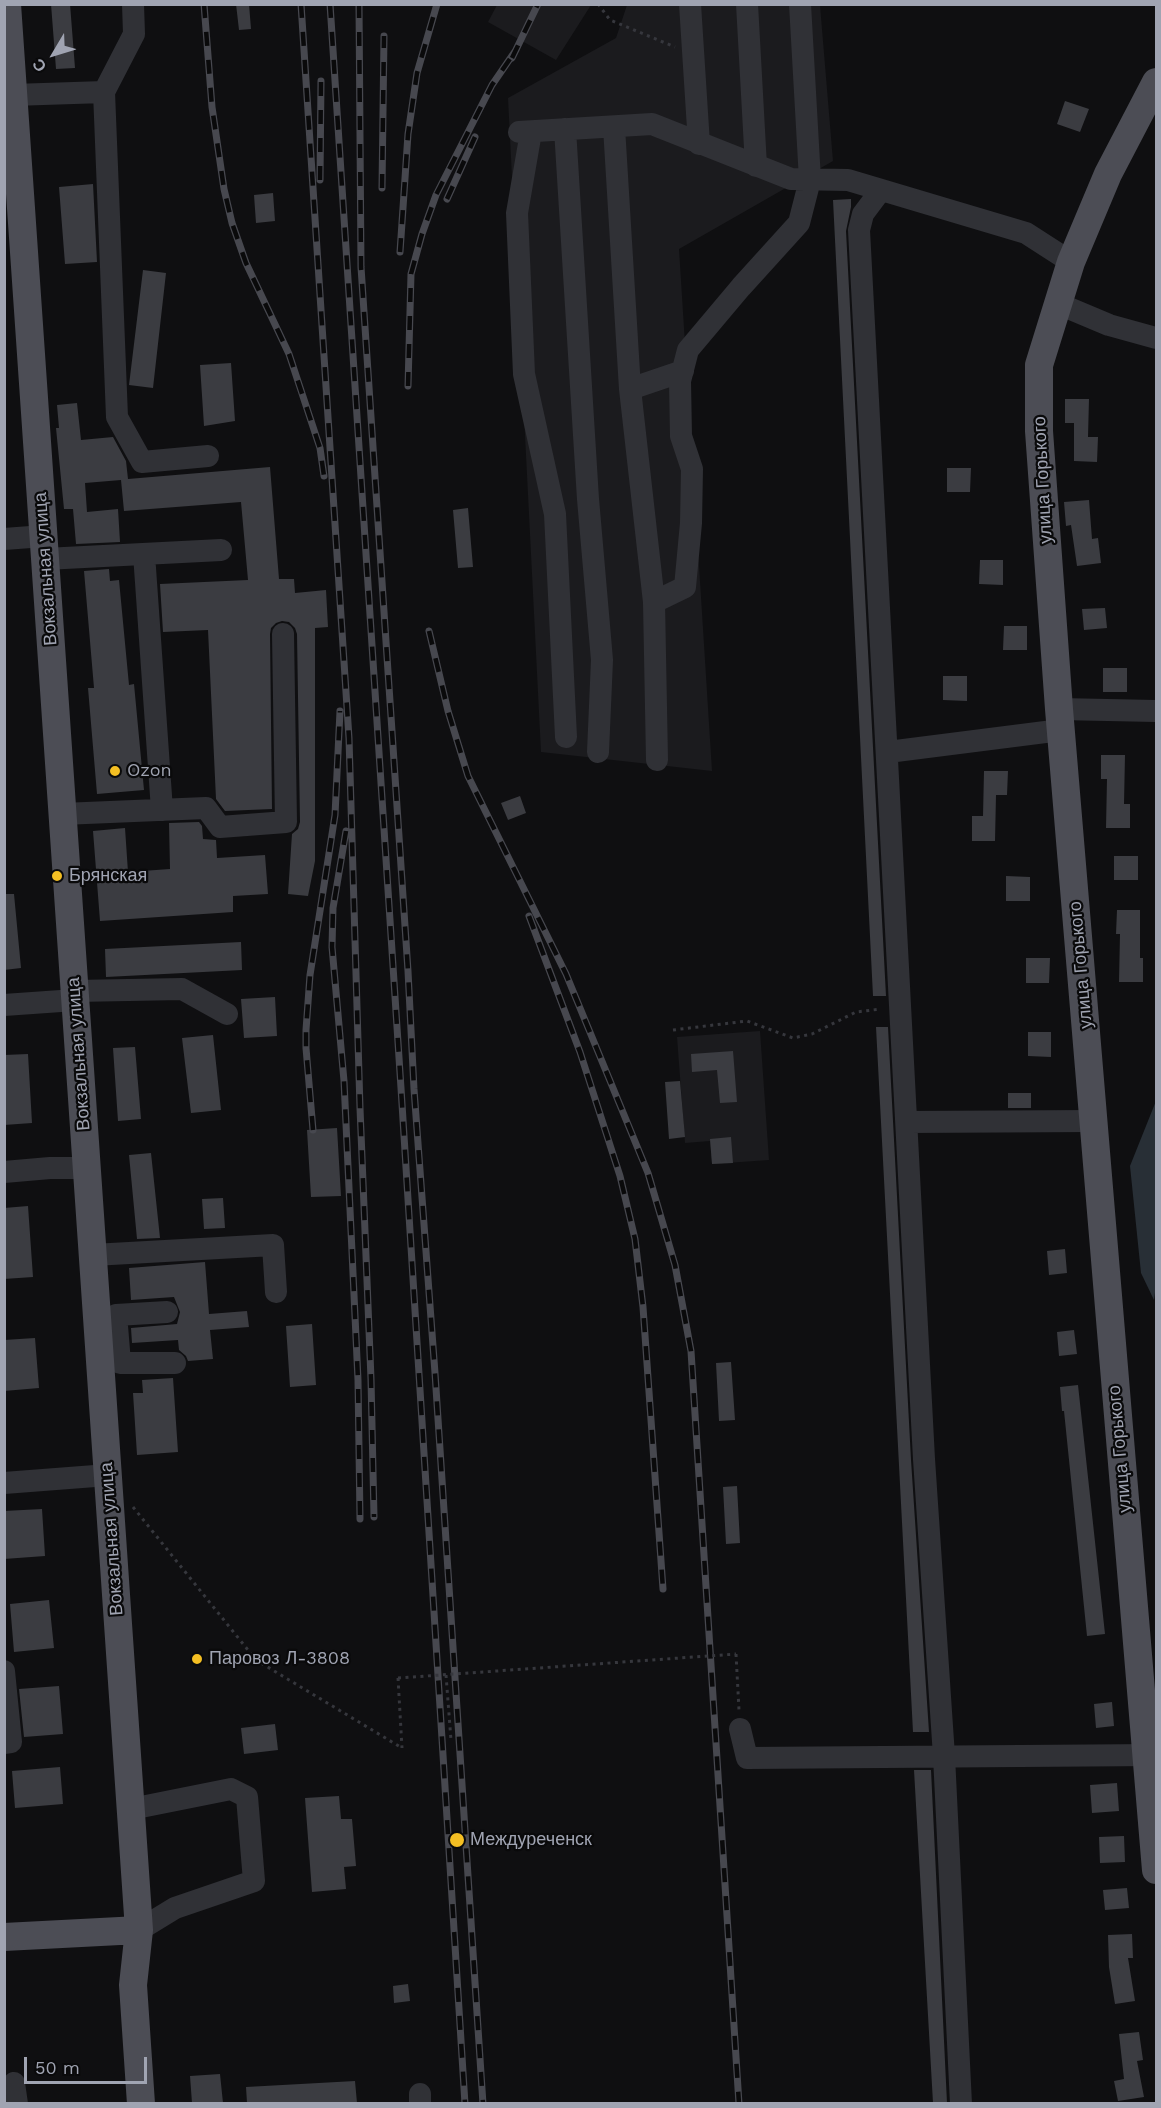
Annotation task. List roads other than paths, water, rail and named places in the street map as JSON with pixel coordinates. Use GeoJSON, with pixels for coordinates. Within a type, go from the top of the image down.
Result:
{"type":"FeatureCollection","features":[{"type":"Feature","properties":{"kind":"main road","name":"Вокзальная улица"},"geometry":{"type":"LineString","coordinates":[[7,4],[7,39],[13,95],[13,227],[44,548],[93,1255],[107,1326],[108,1475],[139,1930],[133,1984],[141,2103]]}},
{"type":"Feature","properties":{"kind":"main road","name":"улица Горького"},"geometry":{"type":"LineString","coordinates":[[1156,82],[1108,174],[1071,262],[1040,365],[1039,431],[1093,1121],[1151,1755],[1156,1870]]}},
{"type":"Feature","properties":{"kind":"main road"},"geometry":{"type":"LineString","coordinates":[[4,1937],[139,1930]]}},
{"type":"Feature","properties":{"kind":"street"},"geometry":{"type":"LineString","coordinates":[[133,4],[134,34],[104,92],[117,417],[142,462],[208,456]]}},
{"type":"Feature","properties":{"kind":"street"},"geometry":{"type":"LineString","coordinates":[[690,4],[699,144]]}},
{"type":"Feature","properties":{"kind":"street"},"geometry":{"type":"LineString","coordinates":[[747,4],[756,166]]}},
{"type":"Feature","properties":{"kind":"street"},"geometry":{"type":"LineString","coordinates":[[654,602],[685,587],[691,523],[692,469],[681,436],[680,381],[688,350],[799,223],[810,180],[800,4]]}},
{"type":"Feature","properties":{"kind":"street"},"geometry":{"type":"LineString","coordinates":[[13,95],[104,92]]}},
{"type":"Feature","properties":{"kind":"street"},"geometry":{"type":"LineString","coordinates":[[566,737],[555,514],[524,374],[517,213],[525,132],[652,124],[791,179],[848,180],[1026,233],[1071,262]]}},
{"type":"Feature","properties":{"kind":"street"},"geometry":{"type":"LineString","coordinates":[[614,127],[630,388],[654,602],[657,760]]}},
{"type":"Feature","properties":{"kind":"street"},"geometry":{"type":"LineString","coordinates":[[565,129],[588,485],[602,660],[598,752]]}},
{"type":"Feature","properties":{"kind":"street"},"geometry":{"type":"LineString","coordinates":[[881,190],[863,214],[860,230],[924,1459],[944,1756],[961,2103]]}},
{"type":"Feature","properties":{"kind":"street"},"geometry":{"type":"LineString","coordinates":[[1059,304],[1109,325],[1156,338]]}},
{"type":"Feature","properties":{"kind":"street"},"geometry":{"type":"LineString","coordinates":[[630,388],[683,371]]}},
{"type":"Feature","properties":{"kind":"street"},"geometry":{"type":"LineString","coordinates":[[555,514],[588,485]]}},
{"type":"Feature","properties":{"kind":"street"},"geometry":{"type":"LineString","coordinates":[[4,539],[44,548],[144,554],[221,550]]}},
{"type":"Feature","properties":{"kind":"street"},"geometry":{"type":"LineString","coordinates":[[144,554],[162,810]]}},
{"type":"Feature","properties":{"kind":"street"},"geometry":{"type":"LineString","coordinates":[[62,814],[206,808],[220,827],[286,822],[283,634]]}},
{"type":"Feature","properties":{"kind":"street"},"geometry":{"type":"LineString","coordinates":[[888,752],[1060,720],[1156,711]]}},
{"type":"Feature","properties":{"kind":"street"},"geometry":{"type":"LineString","coordinates":[[4,1005],[75,995],[182,988],[227,1014]]}},
{"type":"Feature","properties":{"kind":"street"},"geometry":{"type":"LineString","coordinates":[[907,1122],[1093,1121]]}},
{"type":"Feature","properties":{"kind":"street"},"geometry":{"type":"LineString","coordinates":[[4,1173],[50,1168],[87,1168]]}},
{"type":"Feature","properties":{"kind":"street"},"geometry":{"type":"LineString","coordinates":[[93,1255],[273,1245],[276,1293]]}},
{"type":"Feature","properties":{"kind":"street"},"geometry":{"type":"LineString","coordinates":[[167,1312],[117,1315],[107,1326],[120,1363],[175,1363]]}},
{"type":"Feature","properties":{"kind":"street"},"geometry":{"type":"LineString","coordinates":[[4,1484],[108,1475]]}},
{"type":"Feature","properties":{"kind":"street"},"geometry":{"type":"LineString","coordinates":[[4,1671],[11,1742],[4,1743]]}},
{"type":"Feature","properties":{"kind":"street"},"geometry":{"type":"LineString","coordinates":[[740,1729],[747,1758],[1151,1755]]}},
{"type":"Feature","properties":{"kind":"street"},"geometry":{"type":"LineString","coordinates":[[130,1809],[231,1789],[247,1797],[254,1881],[175,1908],[139,1930]]}},
{"type":"Feature","properties":{"kind":"railway"},"geometry":{"type":"LineString","coordinates":[[204,4],[212,107],[224,189],[232,223],[246,263],[289,354],[320,448],[324,476]]}},
{"type":"Feature","properties":{"kind":"railway"},"geometry":{"type":"LineString","coordinates":[[301,4],[349,738],[374,1517]]}},
{"type":"Feature","properties":{"kind":"railway"},"geometry":{"type":"LineString","coordinates":[[330,4],[465,2104]]}},
{"type":"Feature","properties":{"kind":"railway"},"geometry":{"type":"LineString","coordinates":[[359,4],[361,267],[483,2104]]}},
{"type":"Feature","properties":{"kind":"railway"},"geometry":{"type":"LineString","coordinates":[[400,252],[408,134],[417,73],[437,4]]}},
{"type":"Feature","properties":{"kind":"railway"},"geometry":{"type":"LineString","coordinates":[[512,58],[538,4]]}},
{"type":"Feature","properties":{"kind":"railway"},"geometry":{"type":"LineString","coordinates":[[382,188],[384,36]]}},
{"type":"Feature","properties":{"kind":"railway"},"geometry":{"type":"LineString","coordinates":[[408,386],[411,274],[422,234],[436,195],[492,85],[516,50]]}},
{"type":"Feature","properties":{"kind":"railway"},"geometry":{"type":"LineString","coordinates":[[320,180],[321,81]]}},
{"type":"Feature","properties":{"kind":"railway"},"geometry":{"type":"LineString","coordinates":[[447,199],[475,137]]}},
{"type":"Feature","properties":{"kind":"railway"},"geometry":{"type":"LineString","coordinates":[[429,631],[448,711],[468,776],[566,974],[648,1173],[675,1265],[691,1351],[739,2104]]}},
{"type":"Feature","properties":{"kind":"railway"},"geometry":{"type":"LineString","coordinates":[[313,1130],[306,1030],[310,975],[335,815],[340,711]]}},
{"type":"Feature","properties":{"kind":"railway"},"geometry":{"type":"LineString","coordinates":[[346,831],[333,908],[332,947],[344,1081],[358,1380],[360,1519]]}},
{"type":"Feature","properties":{"kind":"railway"},"geometry":{"type":"LineString","coordinates":[[529,916],[580,1052],[620,1176],[635,1239],[643,1307],[663,1589]]}},
{"type":"Feature","properties":{"kind":"place","name":"Ozon"},"geometry":{"type":"Point","coordinates":[115,771]}},
{"type":"Feature","properties":{"kind":"place","name":"Брянская"},"geometry":{"type":"Point","coordinates":[57,876]}},
{"type":"Feature","properties":{"kind":"place","name":"Паровоз Л-3808"},"geometry":{"type":"Point","coordinates":[197,1659]}},
{"type":"Feature","properties":{"kind":"place","name":"Междуреченск"},"geometry":{"type":"Point","coordinates":[457,1840]}}]}
